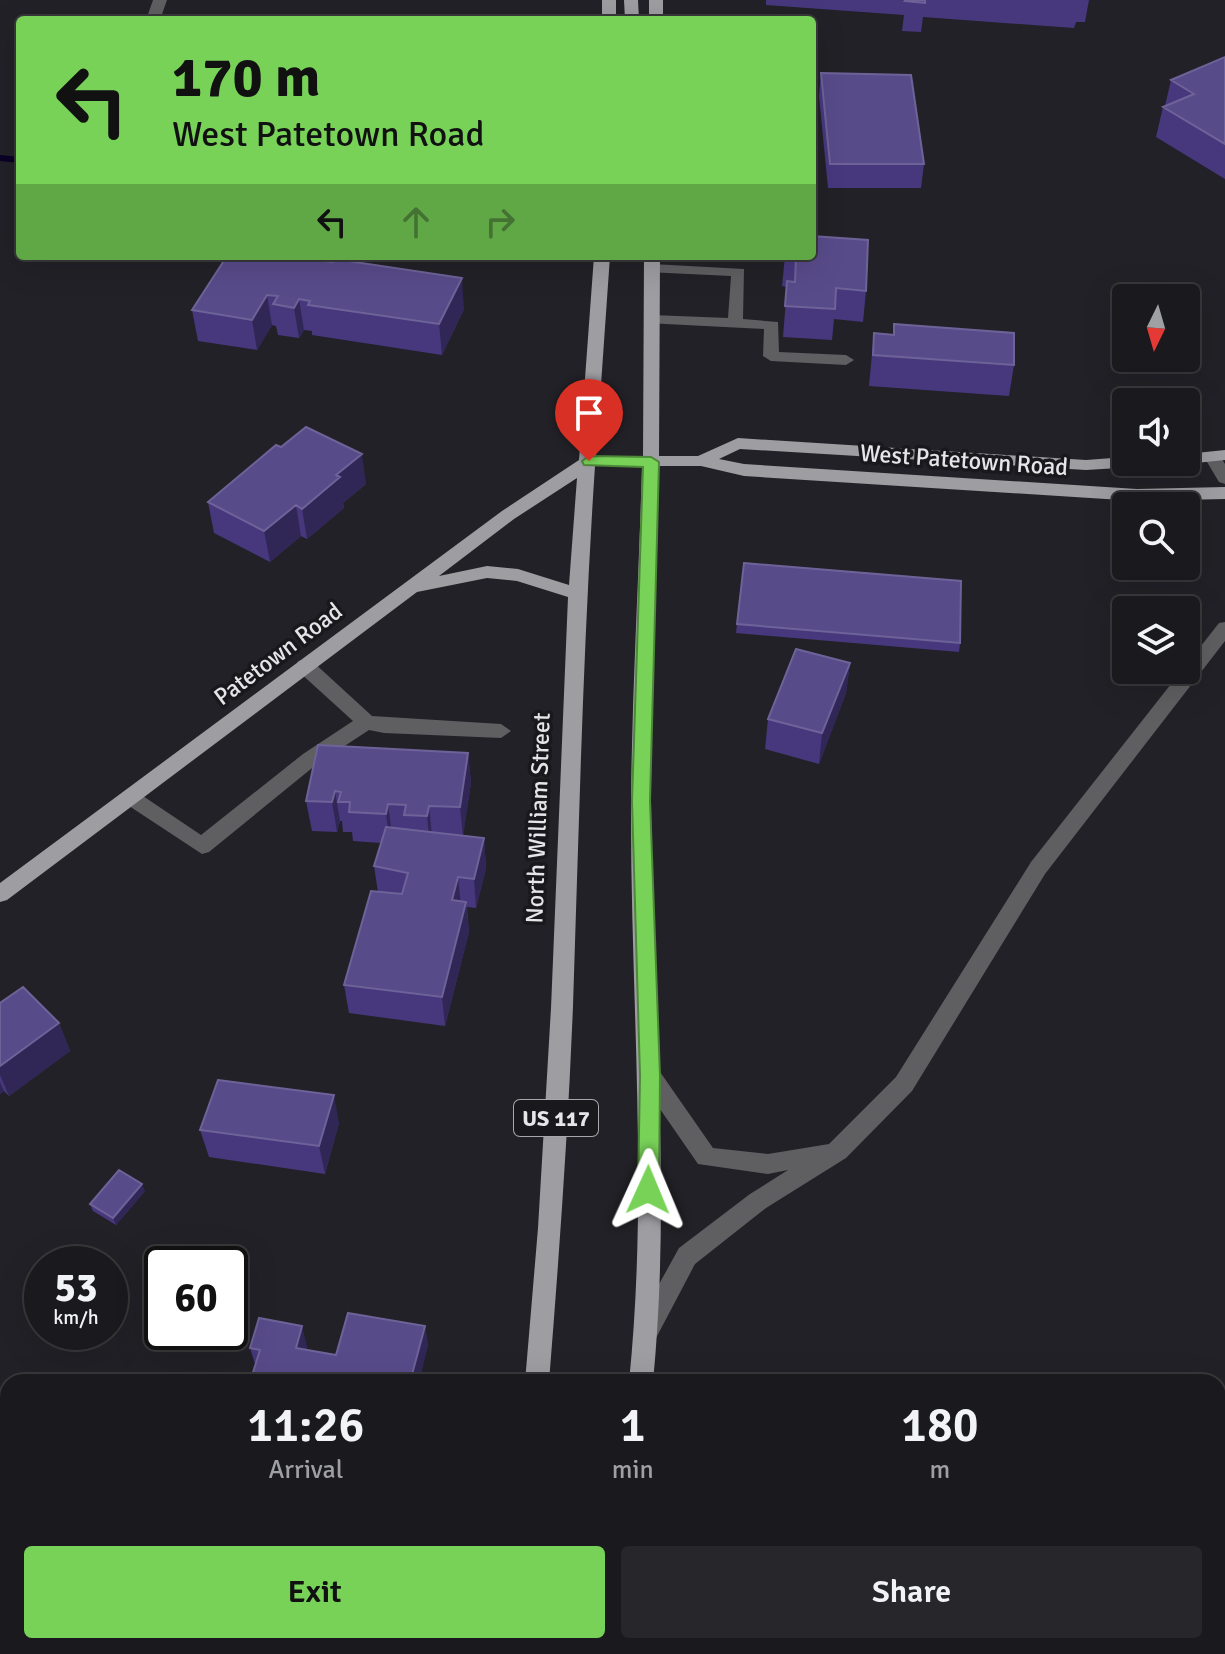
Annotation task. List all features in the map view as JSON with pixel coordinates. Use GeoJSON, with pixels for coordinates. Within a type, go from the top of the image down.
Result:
{"type":"FeatureCollection","features":[{"type":"Feature","properties":{"kind":"main road","name":"North William Street"},"geometry":{"type":"LineString","coordinates":[[538,1374],[550,1228],[562,1008],[578,594],[602,260]]}},
{"type":"Feature","properties":{"kind":"main road"},"geometry":{"type":"LineString","coordinates":[[642,1374],[646,1332],[650,1076],[641,801],[651,462],[652,263]]}},
{"type":"Feature","properties":{"kind":"main road","name":"West Patetown Road"},"geometry":{"type":"LineString","coordinates":[[701,461],[738,443],[1086,465],[1112,463]]}},
{"type":"Feature","properties":{"kind":"main road","name":"West Patetown Road"},"geometry":{"type":"LineString","coordinates":[[589,461],[701,461],[744,470],[1137,495],[1225,493]]}},
{"type":"Feature","properties":{"kind":"main road","name":"Patetown Road"},"geometry":{"type":"LineString","coordinates":[[0,894],[508,515],[589,461]]}},
{"type":"Feature","properties":{"kind":"main road"},"geometry":{"type":"LineString","coordinates":[[410,588],[487,572],[518,575],[578,594]]}},
{"type":"Feature","properties":{"kind":"street"},"geometry":{"type":"LineString","coordinates":[[652,263],[739,272],[735,324]]}},
{"type":"Feature","properties":{"kind":"street"},"geometry":{"type":"LineString","coordinates":[[652,320],[772,325],[771,356],[846,360]]}},
{"type":"Feature","properties":{"kind":"street"},"geometry":{"type":"LineString","coordinates":[[1219,456],[1225,478]]}},
{"type":"Feature","properties":{"kind":"street"},"geometry":{"type":"LineString","coordinates":[[646,1332],[687,1256],[758,1201],[838,1151],[904,1084],[1038,868],[1225,628]]}},
{"type":"Feature","properties":{"kind":"street"},"geometry":{"type":"LineString","coordinates":[[305,666],[366,722],[384,726],[501,731]]}},
{"type":"Feature","properties":{"kind":"street"},"geometry":{"type":"LineString","coordinates":[[130,797],[202,846],[310,759],[366,722]]}},
{"type":"Feature","properties":{"kind":"street"},"geometry":{"type":"LineString","coordinates":[[650,1076],[706,1157],[768,1164],[838,1151]]}},
{"type":"Feature","properties":{"kind":"building"},"geometry":{"type":"Polygon","coordinates":[[[1225,57],[1225,144],[1163,107],[1194,94],[1171,80],[1225,57]]]}},
{"type":"Feature","properties":{"kind":"building"},"geometry":{"type":"Polygon","coordinates":[[[821,73],[911,75],[924,164],[830,164],[821,73]]]}},
{"type":"Feature","properties":{"kind":"building"},"geometry":{"type":"Polygon","coordinates":[[[816,236],[868,240],[866,291],[836,288],[835,309],[785,306],[787,281],[795,282],[796,260],[816,260],[816,236]]]}},
{"type":"Feature","properties":{"kind":"building"},"geometry":{"type":"Polygon","coordinates":[[[224,260],[342,260],[462,278],[439,324],[308,305],[310,301],[299,299],[294,308],[273,304],[278,296],[267,295],[252,320],[192,310],[224,260]]]}},
{"type":"Feature","properties":{"kind":"building"},"geometry":{"type":"Polygon","coordinates":[[[894,324],[1014,333],[1014,365],[873,355],[874,333],[894,335],[894,324]]]}},
{"type":"Feature","properties":{"kind":"building"},"geometry":{"type":"Polygon","coordinates":[[[306,427],[362,454],[302,509],[296,505],[264,531],[208,502],[276,445],[281,447],[306,427]]]}},
{"type":"Feature","properties":{"kind":"building"},"geometry":{"type":"Polygon","coordinates":[[[744,563],[961,581],[960,643],[737,624],[744,563]]]}},
{"type":"Feature","properties":{"kind":"building"},"geometry":{"type":"Polygon","coordinates":[[[796,649],[850,663],[822,733],[768,719],[796,649]]]}},
{"type":"Feature","properties":{"kind":"building"},"geometry":{"type":"Polygon","coordinates":[[[318,745],[468,753],[460,807],[429,806],[427,816],[404,815],[406,805],[388,804],[386,814],[349,812],[350,802],[338,802],[341,792],[335,791],[332,802],[306,801],[318,745]]]}},
{"type":"Feature","properties":{"kind":"building"},"geometry":{"type":"Polygon","coordinates":[[[386,827],[484,838],[474,879],[458,877],[452,900],[466,902],[442,997],[344,985],[371,891],[402,894],[408,873],[374,866],[386,827]]]}},
{"type":"Feature","properties":{"kind":"building"},"geometry":{"type":"Polygon","coordinates":[[[23,987],[59,1023],[0,1066],[0,1003],[23,987]]]}},
{"type":"Feature","properties":{"kind":"building"},"geometry":{"type":"Polygon","coordinates":[[[218,1080],[334,1095],[319,1146],[200,1130],[218,1080]]]}},
{"type":"Feature","properties":{"kind":"building"},"geometry":{"type":"Polygon","coordinates":[[[119,1170],[142,1184],[113,1218],[90,1204],[119,1170]]]}},
{"type":"Feature","properties":{"kind":"building"},"geometry":{"type":"Polygon","coordinates":[[[348,1313],[425,1326],[412,1374],[252,1374],[260,1350],[250,1348],[259,1318],[302,1326],[296,1348],[336,1355],[348,1313]]]}},
{"type":"Feature","properties":{"kind":"waterway"},"geometry":{"type":"LineString","coordinates":[[0,158],[16,160]]}},
{"type":"Feature","properties":{"kind":"route"},"geometry":{"type":"LineString","coordinates":[[589,461],[651,462],[641,801],[650,1076],[648,1190]]}}]}
